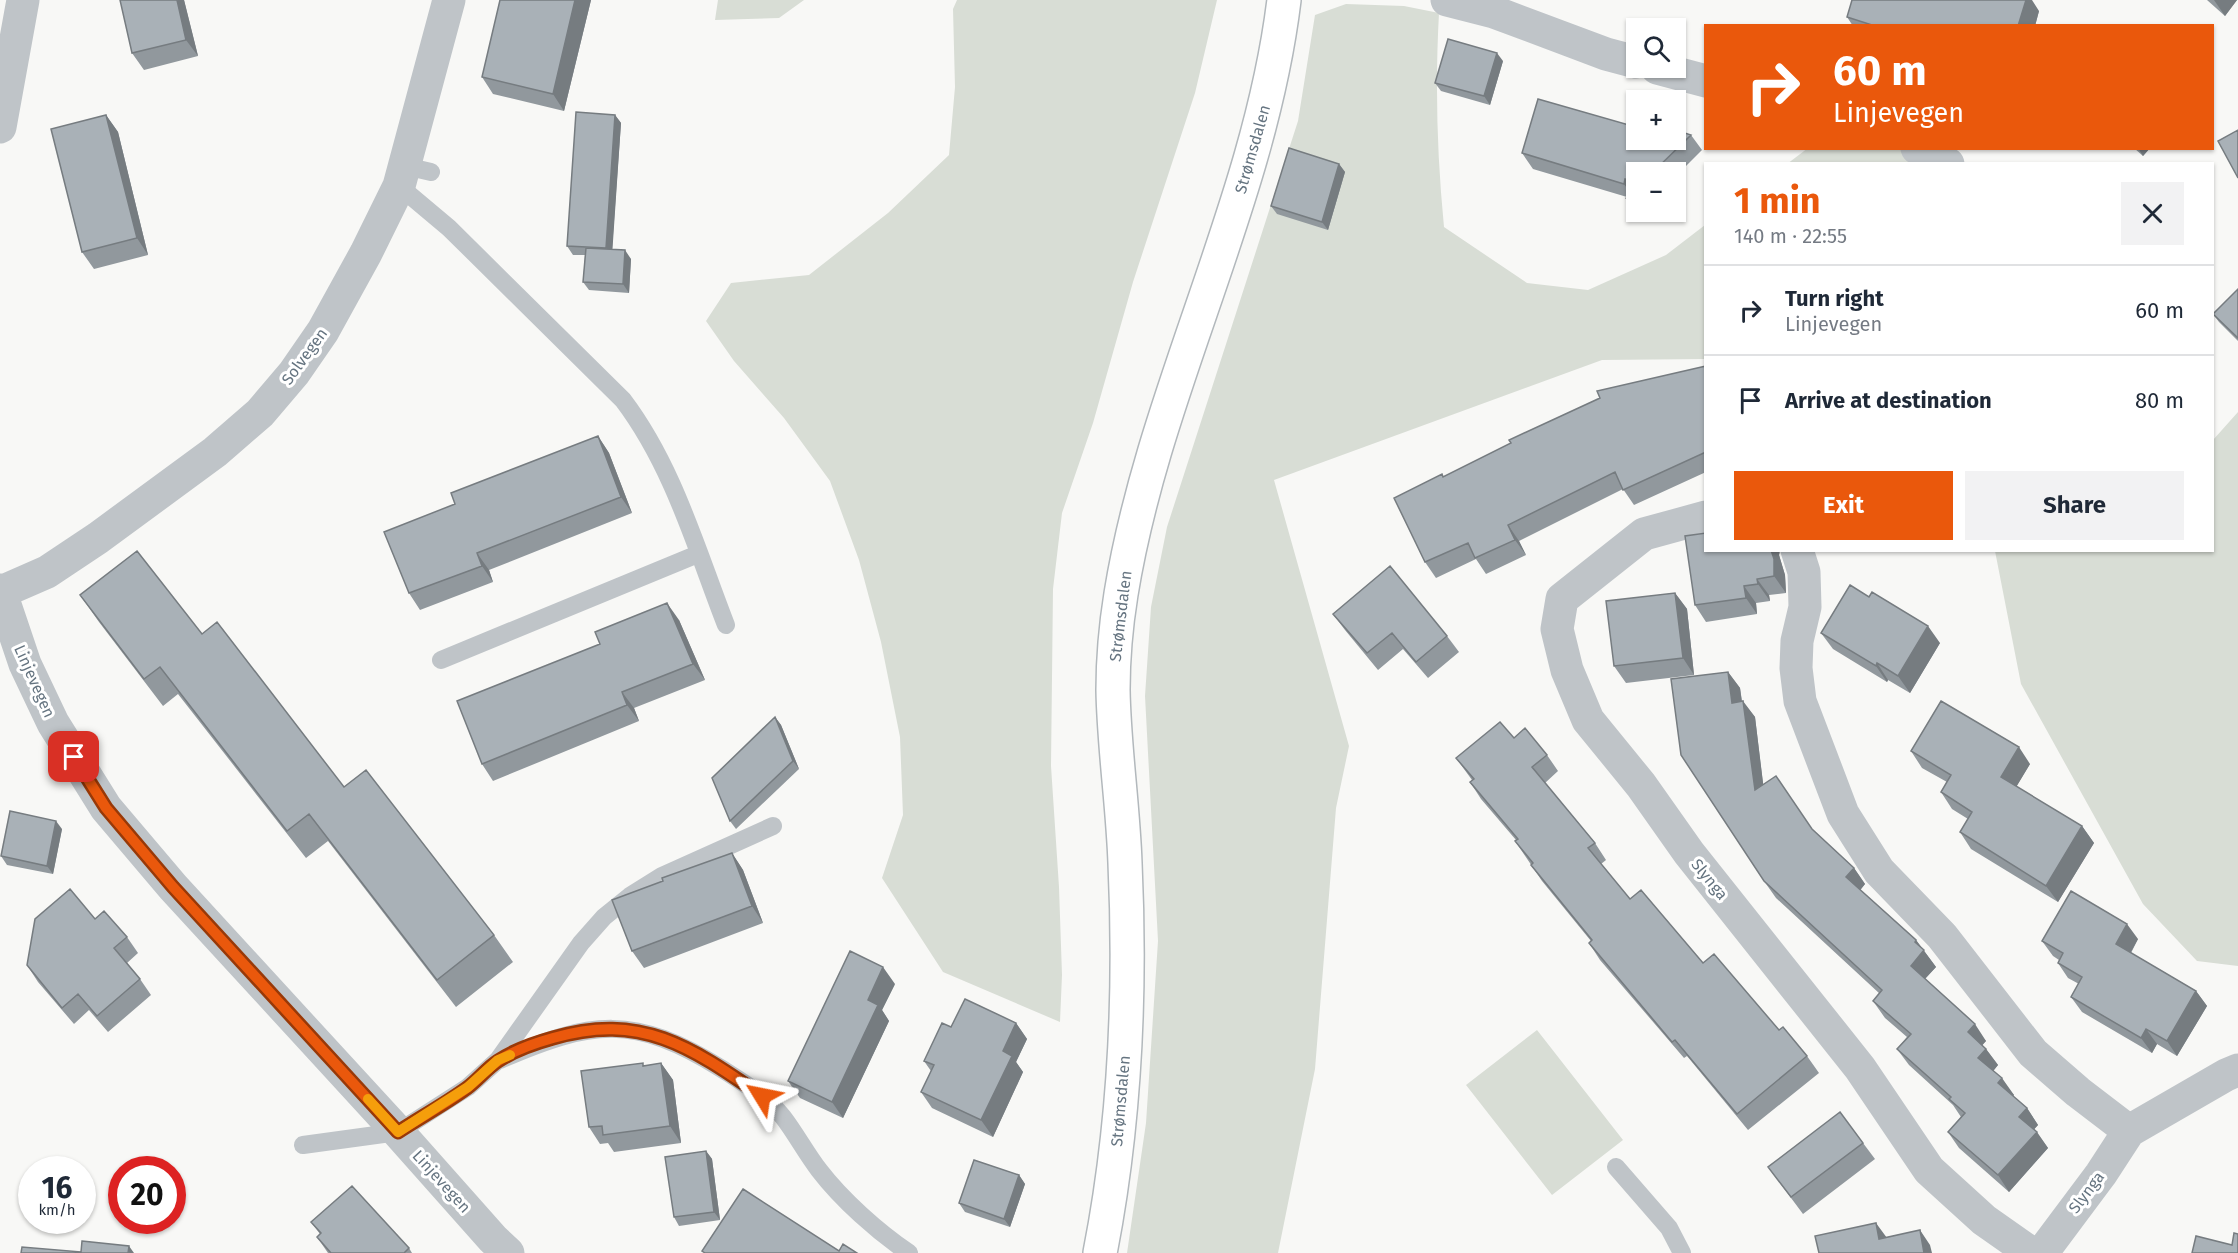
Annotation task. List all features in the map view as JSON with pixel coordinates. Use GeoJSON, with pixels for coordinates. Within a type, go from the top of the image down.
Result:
{"type":"FeatureCollection","features":[{"type":"Feature","properties":{"kind":"main road","name":"Strømsdalen"},"geometry":{"type":"LineString","coordinates":[[1101,1253],[1123,1086],[1126,1024],[1125,862],[1113,688],[1114,648],[1121,594],[1134,532],[1159,436],[1256,139],[1280,39],[1284,0]]}},
{"type":"Feature","properties":{"kind":"street"},"geometry":{"type":"LineString","coordinates":[[0,127],[22,0]]}},
{"type":"Feature","properties":{"kind":"street","name":"Solvegen"},"geometry":{"type":"LineString","coordinates":[[0,591],[47,572],[98,538],[215,452],[260,413],[294,373],[323,331],[412,175],[449,0]]}},
{"type":"Feature","properties":{"kind":"street"},"geometry":{"type":"LineString","coordinates":[[1447,0],[1494,12],[1626,59]]}},
{"type":"Feature","properties":{"kind":"street"},"geometry":{"type":"LineString","coordinates":[[1686,76],[1704,80]]}},
{"type":"Feature","properties":{"kind":"street"},"geometry":{"type":"LineString","coordinates":[[1921,150],[1944,162]]}},
{"type":"Feature","properties":{"kind":"street","name":"Slynga"},"geometry":{"type":"LineString","coordinates":[[1704,518],[1644,534],[1562,599],[1557,628],[1567,670],[1588,720],[1641,785],[1689,853],[1860,1068],[1929,1170],[1984,1220],[2031,1253]]}},
{"type":"Feature","properties":{"kind":"street"},"geometry":{"type":"LineString","coordinates":[[1798,552],[1804,572],[1805,607],[1797,641],[1796,668],[1800,701],[1843,814],[1879,871],[1942,936],[2033,1053],[2078,1092],[2129,1131]]}},
{"type":"Feature","properties":{"kind":"street","name":"Linjevegen"},"geometry":{"type":"LineString","coordinates":[[0,591],[25,664],[53,723],[106,808],[173,887],[508,1253]]}},
{"type":"Feature","properties":{"kind":"street","name":"Slynga"},"geometry":{"type":"LineString","coordinates":[[2042,1253],[2101,1174],[2129,1131],[2238,1070]]}},
{"type":"Feature","properties":{"kind":"lane"},"geometry":{"type":"LineString","coordinates":[[412,175],[449,228],[623,400],[640,422],[659,455],[726,625]]}},
{"type":"Feature","properties":{"kind":"lane"},"geometry":{"type":"LineString","coordinates":[[441,660],[698,554]]}},
{"type":"Feature","properties":{"kind":"lane"},"geometry":{"type":"LineString","coordinates":[[303,1145],[398,1132],[468,1087],[498,1060],[581,943],[604,917],[630,896],[662,876],[773,826]]}},
{"type":"Feature","properties":{"kind":"lane"},"geometry":{"type":"LineString","coordinates":[[498,1060],[543,1041],[573,1032],[596,1029],[628,1029],[673,1042],[702,1057],[762,1096],[782,1116],[820,1171],[882,1234],[909,1253]]}},
{"type":"Feature","properties":{"kind":"lane"},"geometry":{"type":"LineString","coordinates":[[1616,1167],[1669,1228],[1682,1253]]}},
{"type":"Feature","properties":{"kind":"shaded area"},"geometry":{"type":"Polygon","coordinates":[[[718,0],[804,0],[779,18],[715,20],[718,0]]]}},
{"type":"Feature","properties":{"kind":"shaded area"},"geometry":{"type":"Polygon","coordinates":[[[957,0],[1217,0],[1195,93],[1133,282],[1093,423],[1062,513],[1053,589],[1051,766],[1059,887],[1062,975],[1060,1022],[943,972],[882,878],[903,815],[900,737],[881,642],[859,560],[830,481],[784,418],[734,361],[706,321],[731,283],[809,275],[888,213],[949,155],[955,87],[953,9],[957,0]]]}},
{"type":"Feature","properties":{"kind":"shaded area"},"geometry":{"type":"Polygon","coordinates":[[[1346,4],[1404,6],[1439,13],[1437,120],[1444,227],[1527,283],[1588,290],[1666,255],[1704,226],[1704,359],[1602,360],[1274,480],[1349,746],[1336,808],[1315,1069],[1278,1253],[1127,1253],[1146,1123],[1158,941],[1145,696],[1151,607],[1167,527],[1298,121],[1315,15],[1346,4]]]}},
{"type":"Feature","properties":{"kind":"shaded area"},"geometry":{"type":"Polygon","coordinates":[[[1805,150],[1912,150],[1931,162],[1790,162],[1805,150]]]}},
{"type":"Feature","properties":{"kind":"shaded area"},"geometry":{"type":"Polygon","coordinates":[[[2238,412],[2238,966],[2197,961],[2143,904],[2021,684],[1995,552],[2214,552],[2214,439],[2238,412]]]}},
{"type":"Feature","properties":{"kind":"shaded area"},"geometry":{"type":"Polygon","coordinates":[[[1537,1030],[1623,1140],[1552,1195],[1466,1085],[1537,1030]]]}},
{"type":"Feature","properties":{"kind":"building"},"geometry":{"type":"Polygon","coordinates":[[[120,0],[177,0],[186,40],[132,53],[120,0]]]}},
{"type":"Feature","properties":{"kind":"building"},"geometry":{"type":"Polygon","coordinates":[[[500,0],[575,0],[553,94],[482,77],[500,0]]]}},
{"type":"Feature","properties":{"kind":"building"},"geometry":{"type":"Polygon","coordinates":[[[1852,0],[2026,0],[2019,24],[1869,24],[1847,17],[1852,0]]]}},
{"type":"Feature","properties":{"kind":"building"},"geometry":{"type":"Polygon","coordinates":[[[1448,39],[1497,53],[1484,96],[1435,83],[1448,39]]]}},
{"type":"Feature","properties":{"kind":"building"},"geometry":{"type":"Polygon","coordinates":[[[1538,99],[1626,124],[1626,150],[1676,150],[1663,162],[1626,162],[1624,184],[1522,153],[1538,99]]]}},
{"type":"Feature","properties":{"kind":"building"},"geometry":{"type":"Polygon","coordinates":[[[576,112],[615,115],[606,248],[567,246],[576,112]]]}},
{"type":"Feature","properties":{"kind":"building"},"geometry":{"type":"Polygon","coordinates":[[[106,115],[137,238],[82,252],[51,129],[106,115]]]}},
{"type":"Feature","properties":{"kind":"building"},"geometry":{"type":"Polygon","coordinates":[[[2238,130],[2238,178],[2218,141],[2238,130]]]}},
{"type":"Feature","properties":{"kind":"building"},"geometry":{"type":"Polygon","coordinates":[[[1289,148],[1339,164],[1322,222],[1271,206],[1289,148]]]}},
{"type":"Feature","properties":{"kind":"building"},"geometry":{"type":"Polygon","coordinates":[[[586,248],[625,250],[623,284],[583,282],[586,248]]]}},
{"type":"Feature","properties":{"kind":"building"},"geometry":{"type":"Polygon","coordinates":[[[2238,289],[2238,338],[2214,315],[2238,289]]]}},
{"type":"Feature","properties":{"kind":"building"},"geometry":{"type":"Polygon","coordinates":[[[1704,366],[1704,453],[1623,490],[1615,472],[1508,525],[1515,540],[1475,558],[1468,543],[1425,562],[1394,498],[1442,474],[1443,477],[1511,443],[1509,440],[1600,398],[1597,391],[1704,366]]]}},
{"type":"Feature","properties":{"kind":"building"},"geometry":{"type":"Polygon","coordinates":[[[598,436],[621,497],[477,553],[482,566],[409,593],[384,532],[455,504],[451,493],[598,436]]]}},
{"type":"Feature","properties":{"kind":"building"},"geometry":{"type":"Polygon","coordinates":[[[1704,533],[1704,552],[1772,552],[1774,576],[1757,579],[1758,584],[1744,586],[1746,598],[1695,605],[1685,536],[1704,533]]]}},
{"type":"Feature","properties":{"kind":"building"},"geometry":{"type":"Polygon","coordinates":[[[137,551],[202,634],[217,622],[344,787],[366,770],[494,935],[437,980],[309,814],[287,831],[160,667],[144,679],[80,595],[137,551]]]}},
{"type":"Feature","properties":{"kind":"building"},"geometry":{"type":"Polygon","coordinates":[[[1390,566],[1447,636],[1416,662],[1392,633],[1367,653],[1333,614],[1390,566]]]}},
{"type":"Feature","properties":{"kind":"building"},"geometry":{"type":"Polygon","coordinates":[[[1850,585],[1869,597],[1872,592],[1928,626],[1898,676],[1877,663],[1876,666],[1821,633],[1850,585]]]}},
{"type":"Feature","properties":{"kind":"building"},"geometry":{"type":"Polygon","coordinates":[[[1675,593],[1683,658],[1614,666],[1606,601],[1675,593]]]}},
{"type":"Feature","properties":{"kind":"building"},"geometry":{"type":"Polygon","coordinates":[[[667,603],[693,664],[622,692],[627,705],[482,764],[457,701],[600,644],[595,632],[667,603]]]}},
{"type":"Feature","properties":{"kind":"building"},"geometry":{"type":"Polygon","coordinates":[[[1728,672],[1732,703],[1743,701],[1755,790],[1776,776],[1812,829],[1854,868],[1846,877],[1916,940],[1915,942],[1924,950],[1911,966],[1975,1024],[1968,1032],[1986,1049],[1978,1058],[2002,1078],[1998,1083],[2027,1108],[2019,1117],[2037,1132],[1998,1175],[1948,1132],[1965,1113],[1949,1099],[1951,1097],[1897,1049],[1911,1034],[1873,1001],[1882,990],[1764,881],[1681,755],[1671,679],[1728,672]]]}},
{"type":"Feature","properties":{"kind":"building"},"geometry":{"type":"Polygon","coordinates":[[[1941,701],[2019,747],[2001,777],[2082,826],[2046,886],[1960,832],[1972,812],[1941,792],[1951,775],[1911,751],[1941,701]]]}},
{"type":"Feature","properties":{"kind":"building"},"geometry":{"type":"Polygon","coordinates":[[[775,717],[793,761],[730,821],[712,778],[775,717]]]}},
{"type":"Feature","properties":{"kind":"building"},"geometry":{"type":"Polygon","coordinates":[[[1500,722],[1514,738],[1525,728],[1547,755],[1532,767],[1595,843],[1588,848],[1630,899],[1641,890],[1703,963],[1714,954],[1779,1030],[1783,1027],[1807,1056],[1737,1114],[1675,1040],[1672,1042],[1589,943],[1592,940],[1531,865],[1533,863],[1515,841],[1518,839],[1470,782],[1474,779],[1456,758],[1500,722]]]}},
{"type":"Feature","properties":{"kind":"building"},"geometry":{"type":"Polygon","coordinates":[[[10,811],[56,821],[47,866],[1,856],[10,811]]]}},
{"type":"Feature","properties":{"kind":"building"},"geometry":{"type":"Polygon","coordinates":[[[732,853],[752,906],[632,951],[612,900],[663,881],[662,878],[732,853]]]}},
{"type":"Feature","properties":{"kind":"building"},"geometry":{"type":"Polygon","coordinates":[[[70,889],[95,919],[104,911],[127,937],[114,948],[140,979],[97,1016],[78,994],[62,1008],[27,965],[35,919],[70,889]]]}},
{"type":"Feature","properties":{"kind":"building"},"geometry":{"type":"Polygon","coordinates":[[[2071,891],[2127,924],[2116,944],[2196,991],[2167,1041],[2146,1029],[2141,1038],[2071,997],[2082,977],[2058,963],[2063,953],[2042,941],[2071,891]]]}},
{"type":"Feature","properties":{"kind":"building"},"geometry":{"type":"Polygon","coordinates":[[[850,951],[883,967],[868,1000],[878,1005],[832,1102],[788,1081],[850,951]]]}},
{"type":"Feature","properties":{"kind":"building"},"geometry":{"type":"Polygon","coordinates":[[[965,999],[1016,1023],[1003,1051],[1012,1056],[981,1120],[921,1092],[934,1065],[924,1061],[942,1023],[951,1027],[965,999]]]}},
{"type":"Feature","properties":{"kind":"building"},"geometry":{"type":"Polygon","coordinates":[[[643,1063],[643,1066],[661,1063],[670,1126],[603,1135],[602,1126],[589,1127],[581,1071],[643,1063]]]}},
{"type":"Feature","properties":{"kind":"building"},"geometry":{"type":"Polygon","coordinates":[[[1840,1112],[1863,1143],[1791,1197],[1768,1167],[1840,1112]]]}},
{"type":"Feature","properties":{"kind":"building"},"geometry":{"type":"Polygon","coordinates":[[[706,1151],[714,1212],[674,1217],[665,1157],[706,1151]]]}},
{"type":"Feature","properties":{"kind":"building"},"geometry":{"type":"Polygon","coordinates":[[[974,1160],[1019,1175],[1004,1219],[959,1203],[974,1160]]]}},
{"type":"Feature","properties":{"kind":"building"},"geometry":{"type":"Polygon","coordinates":[[[352,1186],[409,1248],[404,1253],[331,1253],[317,1237],[321,1233],[311,1222],[352,1186]]]}},
{"type":"Feature","properties":{"kind":"building"},"geometry":{"type":"Polygon","coordinates":[[[743,1189],[839,1251],[843,1244],[857,1253],[705,1253],[702,1251],[743,1189]]]}},
{"type":"Feature","properties":{"kind":"building"},"geometry":{"type":"Polygon","coordinates":[[[1876,1223],[1879,1239],[1920,1230],[1924,1253],[1819,1253],[1815,1236],[1876,1223]]]}},
{"type":"Feature","properties":{"kind":"building"},"geometry":{"type":"Polygon","coordinates":[[[2234,1233],[2238,1234],[2238,1253],[2192,1253],[2196,1236],[2232,1245],[2234,1233]]]}},
{"type":"Feature","properties":{"kind":"building"},"geometry":{"type":"Polygon","coordinates":[[[82,1241],[129,1246],[128,1253],[21,1253],[22,1247],[81,1252],[82,1241]]]}},
{"type":"Feature","properties":{"kind":"slow traffic"},"geometry":{"type":"LineString","coordinates":[[368,1099],[398,1132],[468,1087],[498,1060],[510,1055]]}},
{"type":"Feature","properties":{"kind":"route"},"geometry":{"type":"LineString","coordinates":[[74,757],[106,808],[173,887],[398,1132],[468,1087],[498,1060],[543,1041],[573,1032],[596,1029],[628,1029],[673,1042],[702,1057],[762,1096]]}}]}
